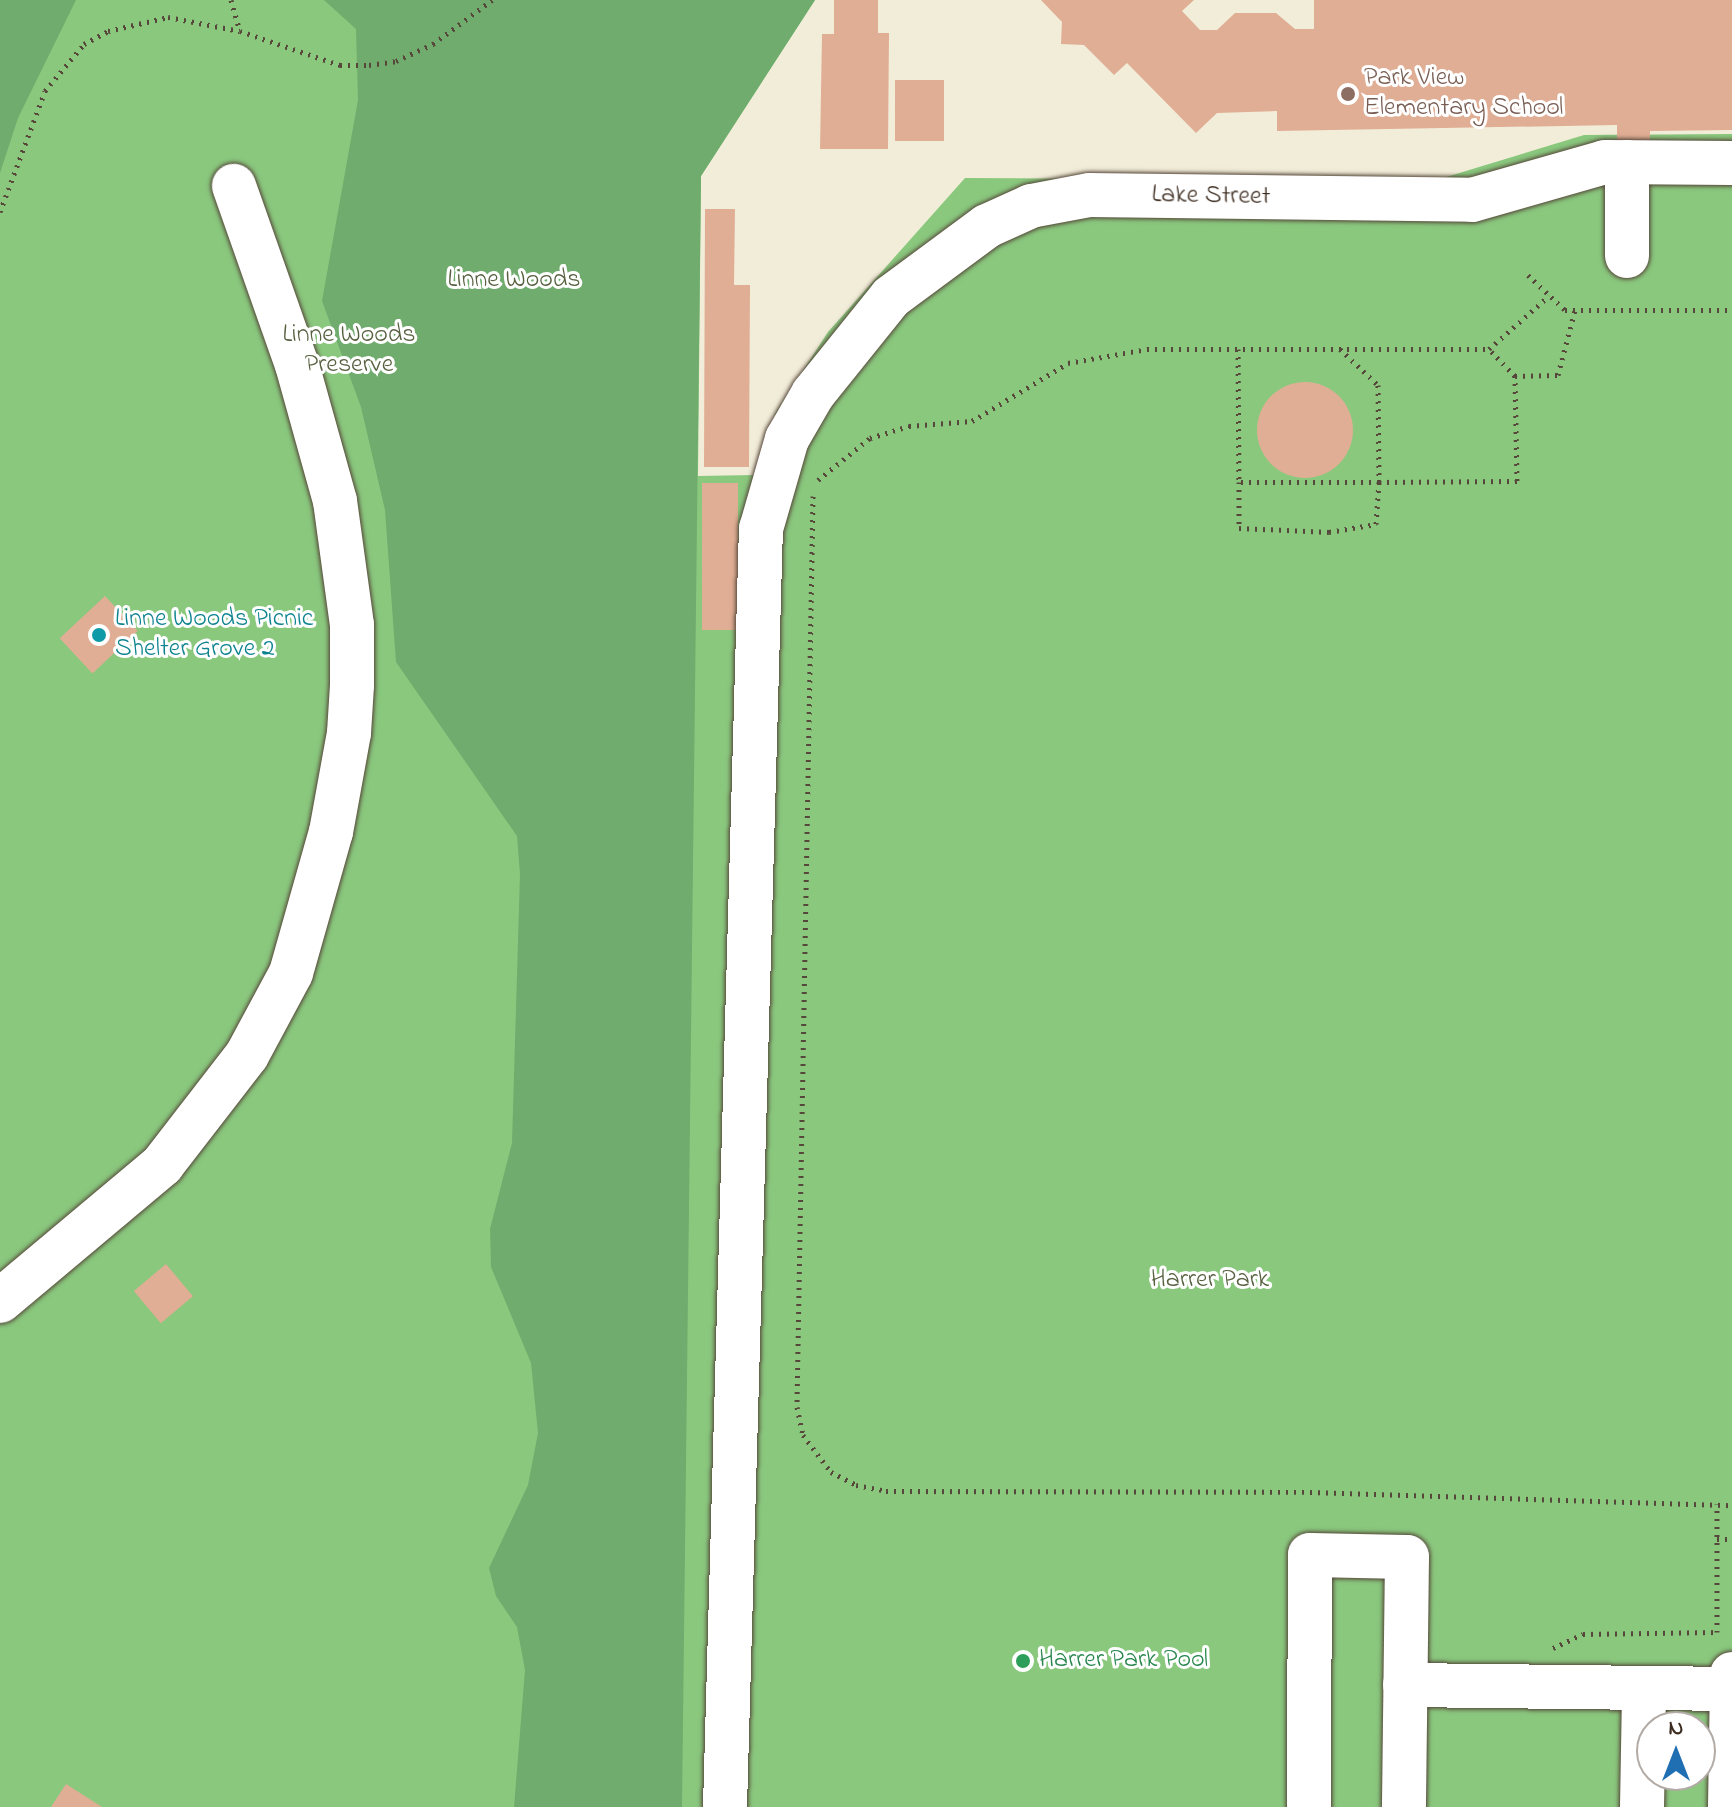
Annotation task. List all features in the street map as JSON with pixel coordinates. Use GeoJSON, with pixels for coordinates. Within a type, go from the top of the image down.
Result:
{"type":"FeatureCollection","features":[{"type":"Feature","properties":{"kind":"street","name":"Lake Street"},"geometry":{"type":"LineString","coordinates":[[725,1807],[757,593],[761,529],[787,439],[837,359],[891,297],[987,226],[1031,206],[1090,195],[1472,200],[1605,162],[1732,163]]}},
{"type":"Feature","properties":{"kind":"street"},"geometry":{"type":"LineString","coordinates":[[1627,162],[1627,256]]}},
{"type":"Feature","properties":{"kind":"street"},"geometry":{"type":"LineString","coordinates":[[0,1301],[162,1165],[247,1055],[291,973],[331,832],[349,733],[352,685],[352,625],[335,501],[297,365],[234,186]]}},
{"type":"Feature","properties":{"kind":"street"},"geometry":{"type":"LineString","coordinates":[[1309,1807],[1310,1555],[1407,1557],[1404,1807]]}},
{"type":"Feature","properties":{"kind":"street"},"geometry":{"type":"LineString","coordinates":[[1730,1807],[1732,1674]]}},
{"type":"Feature","properties":{"kind":"street"},"geometry":{"type":"LineString","coordinates":[[1405,1685],[1732,1689]]}},
{"type":"Feature","properties":{"kind":"street"},"geometry":{"type":"LineString","coordinates":[[1642,1807],[1644,1688]]}},
{"type":"Feature","properties":{"kind":"path"},"geometry":{"type":"LineString","coordinates":[[231,0],[240,31]]}},
{"type":"Feature","properties":{"kind":"path"},"geometry":{"type":"LineString","coordinates":[[0,212],[45,91],[84,44],[118,28],[168,17],[240,31],[340,65],[383,63],[433,44],[492,0]]}},
{"type":"Feature","properties":{"kind":"path"},"geometry":{"type":"LineString","coordinates":[[1528,275],[1565,310],[1732,310]]}},
{"type":"Feature","properties":{"kind":"path"},"geometry":{"type":"LineString","coordinates":[[1549,296],[1489,349],[1147,349],[1068,363],[972,421],[909,426],[870,438],[822,474],[813,486],[797,1407],[803,1435],[831,1472],[886,1491],[1310,1492],[1732,1505]]}},
{"type":"Feature","properties":{"kind":"path"},"geometry":{"type":"LineString","coordinates":[[1515,376],[1558,375],[1575,310]]}},
{"type":"Feature","properties":{"kind":"path"},"geometry":{"type":"LineString","coordinates":[[1238,349],[1239,528],[1329,532],[1376,524],[1379,482],[1378,385],[1340,349]]}},
{"type":"Feature","properties":{"kind":"path"},"geometry":{"type":"LineString","coordinates":[[1239,482],[1517,481],[1515,376],[1489,349]]}},
{"type":"Feature","properties":{"kind":"path"},"geometry":{"type":"LineString","coordinates":[[1542,1649],[1583,1634],[1717,1632],[1717,1504]]}},
{"type":"Feature","properties":{"kind":"path"},"geometry":{"type":"LineString","coordinates":[[1717,1539],[1732,1539]]}},
{"type":"Feature","properties":{"kind":"green space"},"geometry":{"type":"Polygon","coordinates":[[[0,0],[815,0],[701,176],[698,476],[754,475],[776,412],[828,332],[965,178],[1433,181],[1584,135],[1732,134],[1732,1807],[0,1807],[0,0]]]}},
{"type":"Feature","properties":{"kind":"green space"},"geometry":{"type":"Polygon","coordinates":[[[0,0],[76,0],[18,118],[0,173],[0,0]]]}},
{"type":"Feature","properties":{"kind":"green space","name":"Linne Woods"},"geometry":{"type":"Polygon","coordinates":[[[324,0],[815,0],[701,176],[682,1807],[514,1807],[525,1670],[517,1627],[496,1596],[489,1568],[528,1485],[538,1433],[531,1363],[491,1267],[490,1229],[512,1143],[520,874],[517,836],[396,662],[385,510],[361,407],[322,301],[358,100],[356,29],[324,0]]]}},
{"type":"Feature","properties":{"kind":"building"},"geometry":{"type":"Polygon","coordinates":[[[834,0],[878,0],[878,33],[889,33],[888,149],[820,149],[822,34],[834,34],[834,0]]]}},
{"type":"Feature","properties":{"kind":"building","name":"Park View Elementary School"},"geometry":{"type":"Polygon","coordinates":[[[1041,0],[1194,0],[1182,11],[1200,30],[1217,30],[1235,13],[1276,13],[1295,29],[1314,29],[1314,0],[1732,0],[1732,130],[1650,131],[1650,142],[1617,142],[1617,125],[1277,131],[1277,111],[1217,113],[1196,133],[1127,63],[1114,75],[1084,45],[1061,44],[1062,22],[1041,0]]]}},
{"type":"Feature","properties":{"kind":"building"},"geometry":{"type":"Polygon","coordinates":[[[895,80],[944,80],[944,141],[895,141],[895,80]]]}},
{"type":"Feature","properties":{"kind":"building"},"geometry":{"type":"Polygon","coordinates":[[[705,209],[735,209],[734,285],[750,285],[749,467],[704,467],[705,209]]]}},
{"type":"Feature","properties":{"kind":"building"},"geometry":{"type":"Polygon","coordinates":[[[1305,382],[1323,386],[1339,396],[1349,412],[1353,430],[1349,448],[1339,464],[1323,474],[1305,478],[1287,474],[1271,464],[1261,448],[1257,430],[1261,412],[1271,396],[1287,386],[1305,382]]]}},
{"type":"Feature","properties":{"kind":"building"},"geometry":{"type":"Polygon","coordinates":[[[702,483],[738,483],[738,630],[702,630],[702,483]]]}},
{"type":"Feature","properties":{"kind":"building","name":"Linne Woods Picnic Shelter Grove 2"},"geometry":{"type":"Polygon","coordinates":[[[105,596],[138,631],[92,673],[60,638],[105,596]]]}},
{"type":"Feature","properties":{"kind":"building"},"geometry":{"type":"Polygon","coordinates":[[[166,1264],[193,1296],[161,1323],[134,1291],[166,1264]]]}},
{"type":"Feature","properties":{"kind":"building"},"geometry":{"type":"Polygon","coordinates":[[[66,1784],[102,1807],[51,1807],[66,1784]]]}},
{"type":"Feature","properties":{"kind":"place","name":"Park View Elementary School"},"geometry":{"type":"Point","coordinates":[1348,94]}},
{"type":"Feature","properties":{"kind":"place","name":"Linne Woods Picnic Shelter Grove 2"},"geometry":{"type":"Point","coordinates":[99,635]}},
{"type":"Feature","properties":{"kind":"place","name":"Harrer Park Pool"},"geometry":{"type":"Point","coordinates":[1023,1661]}},
{"type":"Feature","properties":{"kind":"park label","name":"Linne Woods Preserve"},"geometry":{"type":"Point","coordinates":[349,351]}},
{"type":"Feature","properties":{"kind":"park label","name":"Harrer Park"},"geometry":{"type":"Point","coordinates":[1210,1281]}}]}
